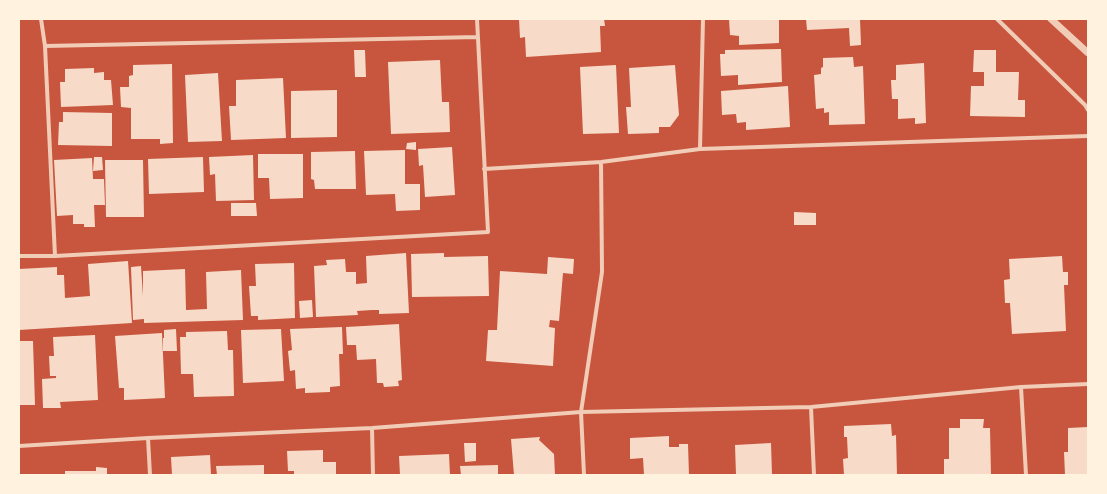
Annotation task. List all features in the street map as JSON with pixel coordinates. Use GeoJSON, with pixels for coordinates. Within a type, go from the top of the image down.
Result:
{"type":"FeatureCollection","features":[{"type":"Feature","properties":{"kind":"street"},"geometry":{"type":"LineString","coordinates":[[42,19],[45,46],[55,256]]}},
{"type":"Feature","properties":{"kind":"street"},"geometry":{"type":"LineString","coordinates":[[19,256],[55,256],[488,232],[477,19]]}},
{"type":"Feature","properties":{"kind":"street"},"geometry":{"type":"LineString","coordinates":[[700,149],[703,19]]}},
{"type":"Feature","properties":{"kind":"street"},"geometry":{"type":"LineString","coordinates":[[997,19],[1085,105],[1088,110]]}},
{"type":"Feature","properties":{"kind":"street"},"geometry":{"type":"LineString","coordinates":[[1051,19],[1088,53]]}},
{"type":"Feature","properties":{"kind":"street"},"geometry":{"type":"LineString","coordinates":[[45,46],[478,36]]}},
{"type":"Feature","properties":{"kind":"street"},"geometry":{"type":"LineString","coordinates":[[484,169],[601,162],[700,149],[1088,136]]}},
{"type":"Feature","properties":{"kind":"street"},"geometry":{"type":"LineString","coordinates":[[584,475],[581,412],[602,272],[601,162]]}},
{"type":"Feature","properties":{"kind":"street"},"geometry":{"type":"LineString","coordinates":[[19,446],[148,438],[372,428],[581,412],[811,406],[1021,387],[1088,384]]}},
{"type":"Feature","properties":{"kind":"street"},"geometry":{"type":"LineString","coordinates":[[1021,387],[1026,475]]}},
{"type":"Feature","properties":{"kind":"street"},"geometry":{"type":"LineString","coordinates":[[811,406],[814,475]]}},
{"type":"Feature","properties":{"kind":"street"},"geometry":{"type":"LineString","coordinates":[[372,428],[373,475]]}},
{"type":"Feature","properties":{"kind":"street"},"geometry":{"type":"LineString","coordinates":[[148,438],[150,475]]}},
{"type":"Feature","properties":{"kind":"building"},"geometry":{"type":"Polygon","coordinates":[[[519,19],[604,19],[605,26],[600,26],[601,52],[526,57],[525,37],[520,38],[519,19]]]}},
{"type":"Feature","properties":{"kind":"building"},"geometry":{"type":"Polygon","coordinates":[[[729,19],[779,19],[779,43],[739,45],[739,36],[730,35],[729,19]]]}},
{"type":"Feature","properties":{"kind":"building"},"geometry":{"type":"Polygon","coordinates":[[[806,19],[860,19],[861,45],[850,46],[849,28],[807,30],[806,19]]]}},
{"type":"Feature","properties":{"kind":"building"},"geometry":{"type":"Polygon","coordinates":[[[781,49],[782,82],[738,85],[738,75],[721,76],[720,54],[725,54],[725,50],[781,49]]]}},
{"type":"Feature","properties":{"kind":"building"},"geometry":{"type":"Polygon","coordinates":[[[354,50],[365,50],[366,77],[355,77],[354,50]]]}},
{"type":"Feature","properties":{"kind":"building"},"geometry":{"type":"Polygon","coordinates":[[[974,50],[996,50],[996,72],[1019,72],[1018,100],[1025,100],[1025,117],[970,116],[971,86],[984,86],[984,72],[973,72],[974,50]]]}},
{"type":"Feature","properties":{"kind":"building"},"geometry":{"type":"Polygon","coordinates":[[[853,57],[854,67],[863,66],[865,124],[829,125],[829,112],[824,113],[824,108],[816,109],[814,75],[821,74],[823,58],[853,57]]]}},
{"type":"Feature","properties":{"kind":"building"},"geometry":{"type":"Polygon","coordinates":[[[440,60],[442,102],[449,102],[450,132],[391,134],[388,62],[440,60]]]}},
{"type":"Feature","properties":{"kind":"building"},"geometry":{"type":"Polygon","coordinates":[[[924,63],[926,123],[915,124],[915,118],[898,119],[898,99],[892,99],[891,80],[896,80],[896,65],[924,63]]]}},
{"type":"Feature","properties":{"kind":"building"},"geometry":{"type":"Polygon","coordinates":[[[172,64],[173,143],[160,144],[160,139],[131,139],[131,108],[121,107],[120,87],[129,87],[129,76],[133,75],[133,65],[172,64]]]}},
{"type":"Feature","properties":{"kind":"building"},"geometry":{"type":"Polygon","coordinates":[[[616,65],[619,133],[583,134],[580,67],[616,65]]]}},
{"type":"Feature","properties":{"kind":"building"},"geometry":{"type":"Polygon","coordinates":[[[675,65],[679,115],[670,127],[659,127],[659,133],[628,134],[626,107],[631,107],[629,68],[675,65]]]}},
{"type":"Feature","properties":{"kind":"building"},"geometry":{"type":"Polygon","coordinates":[[[94,68],[94,73],[104,72],[104,80],[111,80],[113,105],[61,107],[60,82],[65,82],[65,69],[94,68]]]}},
{"type":"Feature","properties":{"kind":"building"},"geometry":{"type":"Polygon","coordinates":[[[218,73],[222,141],[188,142],[185,75],[218,73]]]}},
{"type":"Feature","properties":{"kind":"building"},"geometry":{"type":"Polygon","coordinates":[[[283,78],[286,138],[231,140],[229,106],[236,106],[236,80],[283,78]]]}},
{"type":"Feature","properties":{"kind":"building"},"geometry":{"type":"Polygon","coordinates":[[[788,86],[790,127],[746,130],[746,122],[737,123],[736,114],[722,115],[721,91],[788,86]]]}},
{"type":"Feature","properties":{"kind":"building"},"geometry":{"type":"Polygon","coordinates":[[[337,90],[337,137],[291,138],[291,91],[337,90]]]}},
{"type":"Feature","properties":{"kind":"building"},"geometry":{"type":"Polygon","coordinates":[[[63,112],[112,113],[112,146],[58,145],[59,122],[63,122],[63,112]]]}},
{"type":"Feature","properties":{"kind":"building"},"geometry":{"type":"Polygon","coordinates":[[[416,142],[416,150],[406,149],[407,143],[416,142]]]}},
{"type":"Feature","properties":{"kind":"building"},"geometry":{"type":"Polygon","coordinates":[[[452,147],[455,195],[425,197],[423,165],[419,166],[418,149],[452,147]]]}},
{"type":"Feature","properties":{"kind":"building"},"geometry":{"type":"Polygon","coordinates":[[[405,150],[405,184],[420,184],[420,210],[396,211],[395,194],[366,195],[364,151],[405,150]]]}},
{"type":"Feature","properties":{"kind":"building"},"geometry":{"type":"Polygon","coordinates":[[[355,151],[356,189],[315,189],[314,180],[311,179],[311,152],[355,151]]]}},
{"type":"Feature","properties":{"kind":"building"},"geometry":{"type":"Polygon","coordinates":[[[258,154],[303,154],[303,198],[270,199],[269,178],[258,178],[258,154]]]}},
{"type":"Feature","properties":{"kind":"building"},"geometry":{"type":"Polygon","coordinates":[[[253,155],[254,200],[216,201],[215,174],[210,175],[209,157],[253,155]]]}},
{"type":"Feature","properties":{"kind":"building"},"geometry":{"type":"Polygon","coordinates":[[[94,157],[102,157],[103,170],[93,171],[94,157]]]}},
{"type":"Feature","properties":{"kind":"building"},"geometry":{"type":"Polygon","coordinates":[[[203,157],[204,192],[149,194],[148,159],[203,157]]]}},
{"type":"Feature","properties":{"kind":"building"},"geometry":{"type":"Polygon","coordinates":[[[92,158],[93,179],[104,179],[105,205],[94,205],[95,227],[84,227],[84,224],[73,224],[73,215],[57,216],[54,160],[92,158]]]}},
{"type":"Feature","properties":{"kind":"building"},"geometry":{"type":"Polygon","coordinates":[[[105,160],[143,160],[144,217],[106,217],[105,160]]]}},
{"type":"Feature","properties":{"kind":"building"},"geometry":{"type":"Polygon","coordinates":[[[231,203],[256,203],[257,216],[231,216],[231,203]]]}},
{"type":"Feature","properties":{"kind":"building"},"geometry":{"type":"Polygon","coordinates":[[[794,212],[816,213],[816,225],[794,225],[794,212]]]}},
{"type":"Feature","properties":{"kind":"building"},"geometry":{"type":"Polygon","coordinates":[[[406,253],[409,313],[379,314],[379,310],[372,310],[357,311],[358,315],[316,317],[314,266],[327,265],[326,260],[345,259],[346,272],[356,272],[356,284],[367,283],[366,256],[406,253]]]}},
{"type":"Feature","properties":{"kind":"building"},"geometry":{"type":"Polygon","coordinates":[[[444,253],[444,257],[488,256],[489,296],[412,297],[411,254],[444,253]]]}},
{"type":"Feature","properties":{"kind":"building"},"geometry":{"type":"Polygon","coordinates":[[[1062,256],[1063,272],[1068,272],[1068,285],[1064,285],[1066,331],[1012,334],[1010,303],[1005,303],[1004,280],[1010,279],[1009,259],[1062,256]]]}},
{"type":"Feature","properties":{"kind":"building"},"geometry":{"type":"Polygon","coordinates":[[[548,257],[574,259],[573,274],[563,273],[559,321],[550,320],[549,327],[555,328],[553,366],[486,361],[488,330],[497,330],[500,271],[547,274],[548,257]]]}},
{"type":"Feature","properties":{"kind":"building"},"geometry":{"type":"Polygon","coordinates":[[[128,261],[132,323],[19,330],[19,269],[57,267],[57,275],[64,275],[65,298],[90,296],[88,264],[128,261]]]}},
{"type":"Feature","properties":{"kind":"building"},"geometry":{"type":"Polygon","coordinates":[[[294,263],[295,318],[258,320],[258,316],[251,316],[249,286],[256,286],[255,264],[294,263]]]}},
{"type":"Feature","properties":{"kind":"building"},"geometry":{"type":"Polygon","coordinates":[[[141,266],[143,296],[143,271],[185,269],[186,310],[207,309],[206,272],[241,270],[243,320],[144,323],[144,319],[133,320],[131,267],[141,266]]]}},
{"type":"Feature","properties":{"kind":"building"},"geometry":{"type":"Polygon","coordinates":[[[312,300],[313,317],[300,318],[299,301],[312,300]]]}},
{"type":"Feature","properties":{"kind":"building"},"geometry":{"type":"Polygon","coordinates":[[[399,324],[402,380],[398,381],[399,386],[384,387],[383,383],[377,383],[376,359],[357,360],[356,345],[347,345],[346,327],[399,324]]]}},
{"type":"Feature","properties":{"kind":"building"},"geometry":{"type":"Polygon","coordinates":[[[342,327],[343,354],[339,354],[340,386],[330,387],[330,392],[305,393],[305,388],[296,389],[295,370],[290,371],[288,351],[292,350],[290,329],[342,327]]]}},
{"type":"Feature","properties":{"kind":"building"},"geometry":{"type":"Polygon","coordinates":[[[176,329],[177,351],[163,351],[164,330],[176,329]]]}},
{"type":"Feature","properties":{"kind":"building"},"geometry":{"type":"Polygon","coordinates":[[[281,329],[284,381],[243,383],[241,330],[281,329]]]}},
{"type":"Feature","properties":{"kind":"building"},"geometry":{"type":"Polygon","coordinates":[[[227,331],[228,350],[233,350],[234,396],[194,397],[193,374],[181,374],[180,337],[186,337],[186,332],[227,331]]]}},
{"type":"Feature","properties":{"kind":"building"},"geometry":{"type":"Polygon","coordinates":[[[162,333],[165,398],[124,400],[124,388],[119,388],[115,336],[162,333]]]}},
{"type":"Feature","properties":{"kind":"building"},"geometry":{"type":"Polygon","coordinates":[[[95,335],[98,400],[60,402],[61,408],[43,408],[42,379],[56,378],[56,376],[50,376],[49,356],[54,356],[53,337],[95,335]]]}},
{"type":"Feature","properties":{"kind":"building"},"geometry":{"type":"Polygon","coordinates":[[[19,341],[33,341],[35,405],[19,405],[19,341]]]}},
{"type":"Feature","properties":{"kind":"building"},"geometry":{"type":"Polygon","coordinates":[[[960,419],[984,419],[983,428],[990,428],[991,475],[944,475],[944,459],[949,459],[949,428],[960,428],[960,419]]]}},
{"type":"Feature","properties":{"kind":"building"},"geometry":{"type":"Polygon","coordinates":[[[891,424],[892,436],[896,435],[897,475],[844,475],[843,459],[848,458],[847,437],[844,437],[844,426],[891,424]]]}},
{"type":"Feature","properties":{"kind":"building"},"geometry":{"type":"Polygon","coordinates":[[[1088,427],[1088,475],[1065,475],[1064,452],[1068,452],[1068,428],[1088,427]]]}},
{"type":"Feature","properties":{"kind":"building"},"geometry":{"type":"Polygon","coordinates":[[[669,436],[669,447],[679,447],[679,444],[688,444],[689,475],[644,475],[643,458],[630,459],[630,438],[669,436]]]}},
{"type":"Feature","properties":{"kind":"building"},"geometry":{"type":"Polygon","coordinates":[[[540,437],[539,440],[554,454],[555,475],[514,475],[511,439],[540,437]]]}},
{"type":"Feature","properties":{"kind":"building"},"geometry":{"type":"Polygon","coordinates":[[[464,443],[476,443],[476,461],[465,462],[464,443]]]}},
{"type":"Feature","properties":{"kind":"building"},"geometry":{"type":"Polygon","coordinates":[[[771,443],[772,475],[736,475],[735,445],[771,443]]]}},
{"type":"Feature","properties":{"kind":"building"},"geometry":{"type":"Polygon","coordinates":[[[323,450],[323,462],[336,462],[336,475],[294,475],[294,471],[288,471],[287,451],[323,450]]]}},
{"type":"Feature","properties":{"kind":"building"},"geometry":{"type":"Polygon","coordinates":[[[449,454],[450,475],[400,475],[399,456],[449,454]]]}},
{"type":"Feature","properties":{"kind":"building"},"geometry":{"type":"Polygon","coordinates":[[[210,455],[211,475],[172,475],[171,457],[210,455]]]}},
{"type":"Feature","properties":{"kind":"building"},"geometry":{"type":"Polygon","coordinates":[[[264,465],[264,475],[217,475],[216,466],[264,465]]]}},
{"type":"Feature","properties":{"kind":"building"},"geometry":{"type":"Polygon","coordinates":[[[498,465],[498,475],[461,475],[460,466],[498,465]]]}},
{"type":"Feature","properties":{"kind":"building"},"geometry":{"type":"Polygon","coordinates":[[[96,467],[107,468],[107,475],[65,475],[65,471],[96,471],[96,467]]]}}]}
